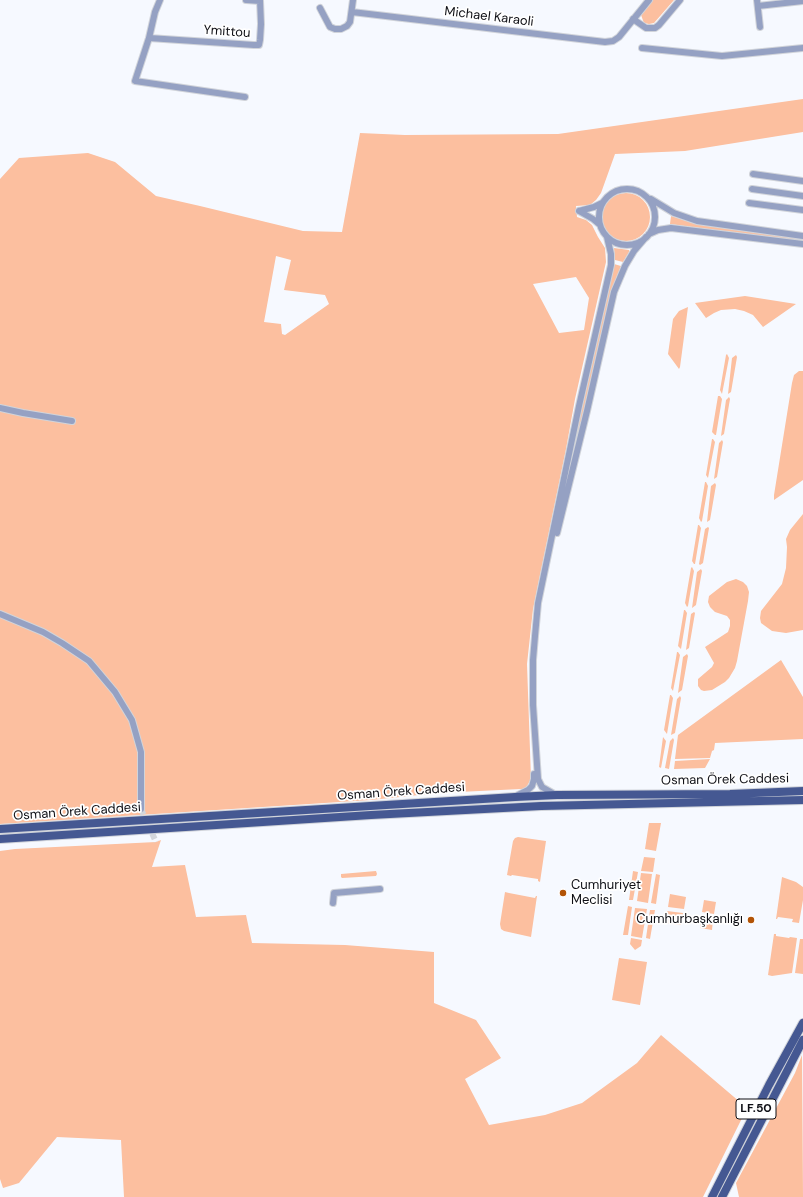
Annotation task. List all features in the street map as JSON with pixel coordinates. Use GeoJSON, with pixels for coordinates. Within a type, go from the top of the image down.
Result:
{"type":"FeatureCollection","features":[{"type":"Feature","properties":{"kind":"main road","name":"Osman Örek Caddesi"},"geometry":{"type":"LineString","coordinates":[[0,829],[557,795],[730,794],[803,791]]}},
{"type":"Feature","properties":{"kind":"main road","name":"Osman Örek Caddesi"},"geometry":{"type":"LineString","coordinates":[[0,839],[541,806],[803,800]]}},
{"type":"Feature","properties":{"kind":"main road","name":"LF.50"},"geometry":{"type":"LineString","coordinates":[[712,1197],[769,1085],[803,1023]]}},
{"type":"Feature","properties":{"kind":"main road","name":"LF.50"},"geometry":{"type":"LineString","coordinates":[[722,1197],[803,1040]]}},
{"type":"Feature","properties":{"kind":"street"},"geometry":{"type":"LineString","coordinates":[[160,0],[155,12],[149,38],[135,81],[244,97]]}},
{"type":"Feature","properties":{"kind":"street"},"geometry":{"type":"LineString","coordinates":[[246,0],[260,1]]}},
{"type":"Feature","properties":{"kind":"street"},"geometry":{"type":"LineString","coordinates":[[320,8],[330,27],[341,29],[347,26],[350,22],[353,0]]}},
{"type":"Feature","properties":{"kind":"street"},"geometry":{"type":"LineString","coordinates":[[649,0],[633,19],[649,29],[655,28],[659,25],[680,0]]}},
{"type":"Feature","properties":{"kind":"street","name":"Ymittou"},"geometry":{"type":"LineString","coordinates":[[149,38],[258,45],[260,40],[261,24],[260,1]]}},
{"type":"Feature","properties":{"kind":"street"},"geometry":{"type":"LineString","coordinates":[[760,27],[758,3],[803,1]]}},
{"type":"Feature","properties":{"kind":"street","name":"Michael Karaoli"},"geometry":{"type":"LineString","coordinates":[[352,12],[605,42],[615,40],[622,34],[633,19]]}},
{"type":"Feature","properties":{"kind":"street"},"geometry":{"type":"LineString","coordinates":[[642,48],[722,56],[803,48]]}},
{"type":"Feature","properties":{"kind":"street"},"geometry":{"type":"LineString","coordinates":[[753,174],[803,181]]}},
{"type":"Feature","properties":{"kind":"street"},"geometry":{"type":"LineString","coordinates":[[803,236],[697,221],[674,213],[638,191],[624,188],[611,193],[602,203],[598,213],[601,230],[614,242],[625,245],[638,242],[658,230],[671,228],[803,244]]}},
{"type":"Feature","properties":{"kind":"street"},"geometry":{"type":"LineString","coordinates":[[752,189],[803,196]]}},
{"type":"Feature","properties":{"kind":"street"},"geometry":{"type":"LineString","coordinates":[[536,622],[614,292],[625,267],[634,251],[652,228],[655,219],[654,207],[648,197]]}},
{"type":"Feature","properties":{"kind":"street"},"geometry":{"type":"LineString","coordinates":[[599,224],[594,219],[579,211],[602,203]]}},
{"type":"Feature","properties":{"kind":"street"},"geometry":{"type":"LineString","coordinates":[[749,204],[803,210]]}},
{"type":"Feature","properties":{"kind":"street"},"geometry":{"type":"LineString","coordinates":[[515,797],[530,788],[534,779],[533,660],[538,603],[611,265],[611,254],[607,237]]}},
{"type":"Feature","properties":{"kind":"street"},"geometry":{"type":"LineString","coordinates":[[0,408],[72,421]]}},
{"type":"Feature","properties":{"kind":"street"},"geometry":{"type":"LineString","coordinates":[[0,614],[43,632],[89,661],[115,692],[132,720],[141,752],[141,809]]}},
{"type":"Feature","properties":{"kind":"street"},"geometry":{"type":"LineString","coordinates":[[534,727],[538,779],[542,787],[557,795]]}},
{"type":"Feature","properties":{"kind":"street"},"geometry":{"type":"LineString","coordinates":[[334,903],[334,893],[380,890]]}},
{"type":"Feature","properties":{"kind":"shaded area"},"geometry":{"type":"Polygon","coordinates":[[[652,0],[674,0],[654,23],[644,23],[641,13],[652,0]]]}},
{"type":"Feature","properties":{"kind":"shaded area"},"geometry":{"type":"Polygon","coordinates":[[[803,99],[803,132],[685,151],[615,154],[601,193],[596,200],[590,205],[576,206],[577,217],[586,220],[592,225],[605,248],[606,262],[575,399],[533,609],[527,664],[531,779],[527,786],[524,789],[438,793],[371,800],[0,824],[0,179],[19,158],[88,153],[115,162],[156,196],[303,231],[342,232],[360,133],[405,135],[558,134],[803,99]],[[276,256],[264,322],[281,324],[282,334],[285,335],[329,304],[325,295],[284,290],[291,260],[276,256]],[[576,277],[533,284],[559,333],[584,330],[589,298],[576,277]]]}},
{"type":"Feature","properties":{"kind":"shaded area"},"geometry":{"type":"Polygon","coordinates":[[[621,193],[631,193],[640,197],[646,203],[649,208],[649,226],[640,237],[631,241],[621,241],[612,237],[606,231],[602,222],[602,212],[606,203],[612,197],[621,193]]]}},
{"type":"Feature","properties":{"kind":"shaded area"},"geometry":{"type":"Polygon","coordinates":[[[671,216],[696,224],[803,238],[803,242],[670,224],[671,216]]]}},
{"type":"Feature","properties":{"kind":"shaded area"},"geometry":{"type":"Polygon","coordinates":[[[614,248],[629,250],[623,262],[615,260],[614,248]]]}},
{"type":"Feature","properties":{"kind":"shaded area"},"geometry":{"type":"Polygon","coordinates":[[[614,264],[621,266],[612,289],[562,509],[559,509],[614,264]]]}},
{"type":"Feature","properties":{"kind":"shaded area"},"geometry":{"type":"Polygon","coordinates":[[[745,296],[796,304],[763,327],[753,315],[735,309],[721,310],[706,318],[695,303],[745,296]]]}},
{"type":"Feature","properties":{"kind":"shaded area"},"geometry":{"type":"Polygon","coordinates":[[[688,307],[679,369],[668,354],[673,319],[679,311],[688,307]]]}},
{"type":"Feature","properties":{"kind":"shaded area"},"geometry":{"type":"Polygon","coordinates":[[[727,354],[729,358],[722,394],[720,390],[727,354]]]}},
{"type":"Feature","properties":{"kind":"shaded area"},"geometry":{"type":"Polygon","coordinates":[[[736,355],[737,357],[731,392],[728,394],[732,358],[736,355]]]}},
{"type":"Feature","properties":{"kind":"shaded area"},"geometry":{"type":"Polygon","coordinates":[[[799,371],[803,371],[803,480],[774,500],[792,383],[794,375],[799,371]]]}},
{"type":"Feature","properties":{"kind":"shaded area"},"geometry":{"type":"Polygon","coordinates":[[[718,396],[722,399],[715,435],[712,432],[718,396]]]}},
{"type":"Feature","properties":{"kind":"shaded area"},"geometry":{"type":"Polygon","coordinates":[[[729,397],[730,399],[724,434],[721,436],[726,400],[729,397]]]}},
{"type":"Feature","properties":{"kind":"shaded area"},"geometry":{"type":"Polygon","coordinates":[[[712,439],[715,442],[708,478],[706,475],[712,439]]]}},
{"type":"Feature","properties":{"kind":"shaded area"},"geometry":{"type":"Polygon","coordinates":[[[722,440],[723,442],[717,477],[714,479],[719,443],[722,440]]]}},
{"type":"Feature","properties":{"kind":"shaded area"},"geometry":{"type":"Polygon","coordinates":[[[705,482],[708,486],[701,522],[699,518],[705,482]]]}},
{"type":"Feature","properties":{"kind":"shaded area"},"geometry":{"type":"Polygon","coordinates":[[[715,483],[716,485],[710,520],[707,522],[711,486],[715,483]]]}},
{"type":"Feature","properties":{"kind":"shaded area"},"geometry":{"type":"Polygon","coordinates":[[[803,514],[803,630],[786,633],[772,631],[761,623],[761,611],[782,584],[786,568],[786,539],[790,530],[803,514]]]}},
{"type":"Feature","properties":{"kind":"shaded area"},"geometry":{"type":"Polygon","coordinates":[[[698,525],[701,528],[694,564],[692,561],[698,525]]]}},
{"type":"Feature","properties":{"kind":"shaded area"},"geometry":{"type":"Polygon","coordinates":[[[708,527],[703,563],[700,565],[705,529],[708,527]]]}},
{"type":"Feature","properties":{"kind":"shaded area"},"geometry":{"type":"Polygon","coordinates":[[[692,567],[694,571],[687,607],[685,603],[692,567]]]}},
{"type":"Feature","properties":{"kind":"shaded area"},"geometry":{"type":"Polygon","coordinates":[[[701,569],[702,571],[696,605],[692,608],[697,572],[701,569]]]}},
{"type":"Feature","properties":{"kind":"shaded area"},"geometry":{"type":"Polygon","coordinates":[[[736,579],[743,582],[747,586],[749,592],[735,668],[725,682],[712,690],[704,691],[698,686],[698,679],[712,667],[714,663],[705,647],[728,632],[730,626],[730,620],[727,616],[715,612],[710,607],[708,602],[709,596],[727,582],[736,579]]]}},
{"type":"Feature","properties":{"kind":"shaded area"},"geometry":{"type":"Polygon","coordinates":[[[684,610],[687,613],[681,649],[678,646],[684,610]]]}},
{"type":"Feature","properties":{"kind":"shaded area"},"geometry":{"type":"Polygon","coordinates":[[[694,612],[689,648],[686,650],[691,614],[694,612]]]}},
{"type":"Feature","properties":{"kind":"shaded area"},"geometry":{"type":"Polygon","coordinates":[[[677,652],[680,655],[673,691],[671,688],[677,652]]]}},
{"type":"Feature","properties":{"kind":"shaded area"},"geometry":{"type":"Polygon","coordinates":[[[687,654],[688,656],[682,690],[678,693],[683,657],[687,654]]]}},
{"type":"Feature","properties":{"kind":"shaded area"},"geometry":{"type":"Polygon","coordinates":[[[781,660],[803,697],[803,739],[715,743],[714,750],[712,751],[710,758],[675,759],[678,735],[781,660]]]}},
{"type":"Feature","properties":{"kind":"shaded area"},"geometry":{"type":"Polygon","coordinates":[[[670,695],[673,698],[667,734],[664,730],[670,695]]]}},
{"type":"Feature","properties":{"kind":"shaded area"},"geometry":{"type":"Polygon","coordinates":[[[680,696],[681,698],[675,733],[671,735],[677,699],[680,696]]]}},
{"type":"Feature","properties":{"kind":"shaded area"},"geometry":{"type":"Polygon","coordinates":[[[663,737],[666,741],[661,768],[659,767],[663,737]]]}},
{"type":"Feature","properties":{"kind":"shaded area"},"geometry":{"type":"Polygon","coordinates":[[[673,738],[674,740],[669,769],[665,768],[670,741],[673,738]]]}},
{"type":"Feature","properties":{"kind":"shaded area"},"geometry":{"type":"Polygon","coordinates":[[[710,759],[705,768],[674,769],[675,761],[710,759]]]}},
{"type":"Feature","properties":{"kind":"shaded area"},"geometry":{"type":"Polygon","coordinates":[[[649,823],[661,823],[656,851],[645,849],[649,823]]]}},
{"type":"Feature","properties":{"kind":"shaded area"},"geometry":{"type":"Polygon","coordinates":[[[518,837],[546,841],[540,882],[538,879],[507,875],[513,841],[518,837]]]}},
{"type":"Feature","properties":{"kind":"shaded area"},"geometry":{"type":"Polygon","coordinates":[[[161,840],[152,867],[185,865],[196,917],[246,915],[252,943],[345,945],[434,952],[434,1003],[476,1020],[501,1058],[465,1079],[489,1125],[545,1115],[582,1103],[637,1063],[661,1035],[747,1108],[703,1197],[124,1197],[121,1140],[57,1137],[19,1183],[3,1188],[0,1179],[0,851],[156,842],[161,840]]]}},
{"type":"Feature","properties":{"kind":"shaded area"},"geometry":{"type":"Polygon","coordinates":[[[644,857],[655,858],[653,872],[641,871],[644,857]]]}},
{"type":"Feature","properties":{"kind":"shaded area"},"geometry":{"type":"Polygon","coordinates":[[[376,871],[376,876],[341,877],[341,874],[376,871]]]}},
{"type":"Feature","properties":{"kind":"shaded area"},"geometry":{"type":"Polygon","coordinates":[[[633,871],[638,872],[633,900],[629,900],[633,871]]]}},
{"type":"Feature","properties":{"kind":"shaded area"},"geometry":{"type":"Polygon","coordinates":[[[641,873],[652,874],[648,903],[637,901],[641,873]]]}},
{"type":"Feature","properties":{"kind":"shaded area"},"geometry":{"type":"Polygon","coordinates":[[[656,874],[660,875],[656,904],[651,903],[656,874]]]}},
{"type":"Feature","properties":{"kind":"shaded area"},"geometry":{"type":"Polygon","coordinates":[[[782,877],[796,882],[803,887],[803,900],[799,923],[792,922],[793,919],[778,917],[776,919],[782,877]]]}},
{"type":"Feature","properties":{"kind":"shaded area"},"geometry":{"type":"Polygon","coordinates":[[[505,892],[535,898],[537,896],[531,937],[501,929],[500,924],[505,892]]]}},
{"type":"Feature","properties":{"kind":"shaded area"},"geometry":{"type":"Polygon","coordinates":[[[670,894],[686,897],[684,909],[668,907],[670,894]]]}},
{"type":"Feature","properties":{"kind":"shaded area"},"geometry":{"type":"Polygon","coordinates":[[[704,900],[716,902],[714,914],[702,912],[704,900]]]}},
{"type":"Feature","properties":{"kind":"shaded area"},"geometry":{"type":"Polygon","coordinates":[[[628,906],[632,907],[628,935],[623,935],[628,906]]]}},
{"type":"Feature","properties":{"kind":"shaded area"},"geometry":{"type":"Polygon","coordinates":[[[635,908],[647,909],[642,938],[631,936],[635,908]]]}},
{"type":"Feature","properties":{"kind":"shaded area"},"geometry":{"type":"Polygon","coordinates":[[[650,910],[655,910],[650,939],[646,938],[650,910]]]}},
{"type":"Feature","properties":{"kind":"shaded area"},"geometry":{"type":"Polygon","coordinates":[[[667,911],[683,913],[681,925],[665,923],[667,911]]]}},
{"type":"Feature","properties":{"kind":"shaded area"},"geometry":{"type":"Polygon","coordinates":[[[702,916],[713,919],[712,930],[700,928],[702,916]]]}},
{"type":"Feature","properties":{"kind":"shaded area"},"geometry":{"type":"Polygon","coordinates":[[[774,934],[776,934],[776,936],[797,938],[792,973],[772,976],[768,975],[774,934]]]}},
{"type":"Feature","properties":{"kind":"shaded area"},"geometry":{"type":"Polygon","coordinates":[[[631,938],[642,940],[641,946],[635,950],[630,944],[631,938]]]}},
{"type":"Feature","properties":{"kind":"shaded area"},"geometry":{"type":"Polygon","coordinates":[[[800,939],[803,939],[803,974],[795,973],[800,939]]]}},
{"type":"Feature","properties":{"kind":"shaded area"},"geometry":{"type":"Polygon","coordinates":[[[619,958],[647,962],[640,1005],[612,1000],[619,958]]]}},
{"type":"Feature","properties":{"kind":"shaded area"},"geometry":{"type":"Polygon","coordinates":[[[802,1055],[803,1197],[739,1197],[736,1183],[795,1073],[802,1055]]]}},
{"type":"Feature","properties":{"kind":"tunnel"},"geometry":{"type":"LineString","coordinates":[[141,809],[156,842]]}},
{"type":"Feature","properties":{"kind":"place","name":"Cumhuriyet Meclisi"},"geometry":{"type":"Point","coordinates":[563,893]}},
{"type":"Feature","properties":{"kind":"place","name":"Cumhurbaşkanlığı"},"geometry":{"type":"Point","coordinates":[751,920]}}]}
